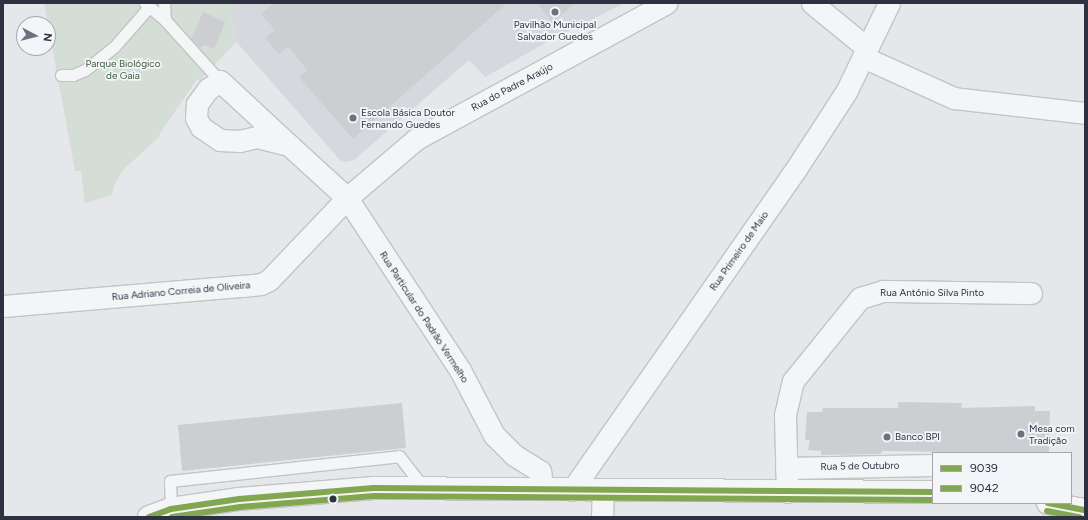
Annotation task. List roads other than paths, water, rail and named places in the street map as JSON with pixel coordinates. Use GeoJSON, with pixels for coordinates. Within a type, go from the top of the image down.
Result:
{"type":"FeatureCollection","features":[{"type":"Feature","properties":{"kind":"street","name":"Rua do Padre Araújo"},"geometry":{"type":"LineString","coordinates":[[347,198],[416,138],[667,3]]}},
{"type":"Feature","properties":{"kind":"street"},"geometry":{"type":"LineString","coordinates":[[812,3],[865,52],[954,98],[1085,113]]}},
{"type":"Feature","properties":{"kind":"street","name":"Rua Primeiro de Maio"},"geometry":{"type":"LineString","coordinates":[[572,490],[794,172],[846,92],[889,3]]}},
{"type":"Feature","properties":{"kind":"street","name":"Rua Particular do Padrão Vermelho"},"geometry":{"type":"LineString","coordinates":[[220,82],[347,198],[460,370],[494,435],[514,455],[540,471],[543,489]]}},
{"type":"Feature","properties":{"kind":"street"},"geometry":{"type":"LineString","coordinates":[[220,82],[208,89],[197,104],[196,118],[201,128],[220,140],[240,141],[258,137],[289,145]]}},
{"type":"Feature","properties":{"kind":"street","name":"Rua Adriano Correia de Oliveira"},"geometry":{"type":"LineString","coordinates":[[3,306],[261,284],[277,274],[347,198]]}},
{"type":"Feature","properties":{"kind":"street","name":"Rua António Silva Pinto"},"geometry":{"type":"LineString","coordinates":[[787,492],[786,415],[793,381],[860,298],[883,292],[1031,293]]}},
{"type":"Feature","properties":{"kind":"street","name":"Rua 5 de Outubro"},"geometry":{"type":"LineString","coordinates":[[786,468],[932,465]]}},
{"type":"Feature","properties":{"kind":"street"},"geometry":{"type":"LineString","coordinates":[[149,517],[171,509],[239,499],[374,488],[543,489],[602,491],[932,492]]}},
{"type":"Feature","properties":{"kind":"street"},"geometry":{"type":"LineString","coordinates":[[602,491],[602,517]]}},
{"type":"Feature","properties":{"kind":"lane"},"geometry":{"type":"LineString","coordinates":[[164,3],[165,20]]}},
{"type":"Feature","properties":{"kind":"lane"},"geometry":{"type":"LineString","coordinates":[[61,75],[73,75],[84,70],[114,47],[147,5],[165,20],[220,82]]}},
{"type":"Feature","properties":{"kind":"lane"},"geometry":{"type":"LineString","coordinates":[[171,509],[170,481],[399,456],[424,488]]}},
{"type":"Feature","properties":{"kind":"place","name":"Pavilhão Municipal Salvador Guedes"},"geometry":{"type":"Point","coordinates":[555,12]}},
{"type":"Feature","properties":{"kind":"place","name":"Escola Básica Doutor Fernando Guedes"},"geometry":{"type":"Point","coordinates":[353,118]}},
{"type":"Feature","properties":{"kind":"place","name":"Mesa com Tradição"},"geometry":{"type":"Point","coordinates":[1021,434]}},
{"type":"Feature","properties":{"kind":"place","name":"Banco BPI"},"geometry":{"type":"Point","coordinates":[887,437]}},
{"type":"Feature","properties":{"kind":"park label","name":"Parque Biológico de Gaia"},"geometry":{"type":"Point","coordinates":[123,68]}}]}
